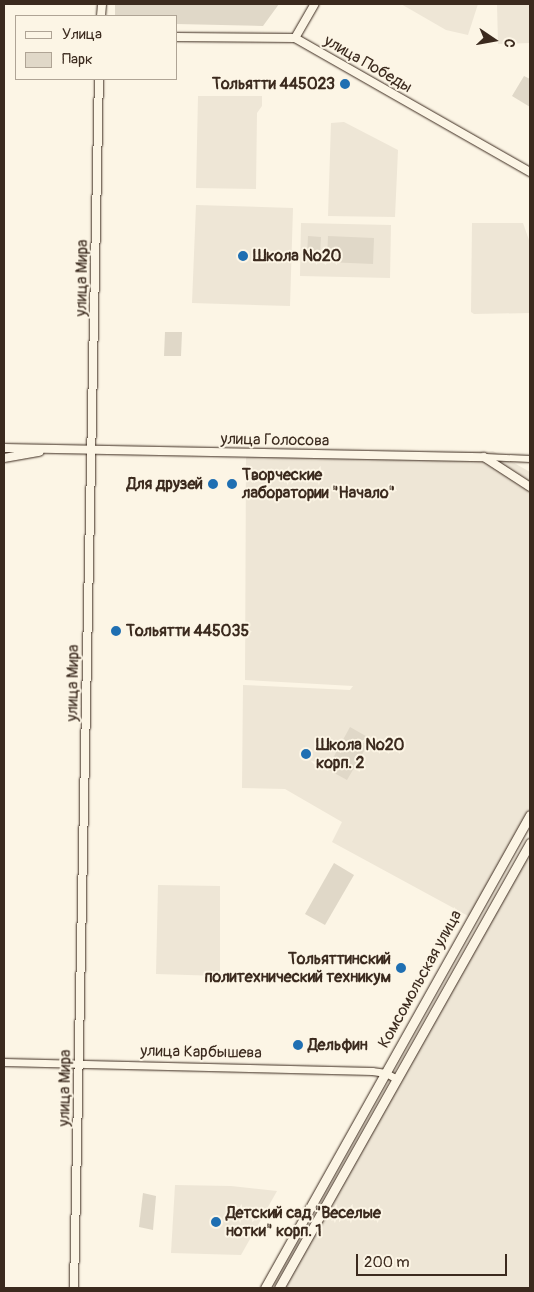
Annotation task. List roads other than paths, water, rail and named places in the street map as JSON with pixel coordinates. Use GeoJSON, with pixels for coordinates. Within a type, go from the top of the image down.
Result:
{"type":"FeatureCollection","features":[{"type":"Feature","properties":{"kind":"main road"},"geometry":{"type":"LineString","coordinates":[[295,38],[315,4]]}},
{"type":"Feature","properties":{"kind":"main road","name":"улица Победы"},"geometry":{"type":"LineString","coordinates":[[178,37],[295,38],[530,172]]}},
{"type":"Feature","properties":{"kind":"main road","name":"улица Мира"},"geometry":{"type":"LineString","coordinates":[[74,1288],[99,80]]}},
{"type":"Feature","properties":{"kind":"main road","name":"улица Голосова"},"geometry":{"type":"LineString","coordinates":[[4,448],[484,457]]}},
{"type":"Feature","properties":{"kind":"main road","name":"улица Голосова"},"geometry":{"type":"LineString","coordinates":[[4,458],[66,450]]}},
{"type":"Feature","properties":{"kind":"main road"},"geometry":{"type":"LineString","coordinates":[[484,457],[530,487]]}},
{"type":"Feature","properties":{"kind":"main road","name":"Комсомольская улица"},"geometry":{"type":"LineString","coordinates":[[265,1288],[530,815]]}},
{"type":"Feature","properties":{"kind":"main road","name":"Комсомольская улица"},"geometry":{"type":"LineString","coordinates":[[279,1288],[395,1078],[530,843]]}},
{"type":"Feature","properties":{"kind":"main road"},"geometry":{"type":"LineString","coordinates":[[318,1194],[328,1201]]}},
{"type":"Feature","properties":{"kind":"street"},"geometry":{"type":"LineString","coordinates":[[484,457],[530,459]]}},
{"type":"Feature","properties":{"kind":"street"},"geometry":{"type":"LineString","coordinates":[[530,478],[530,487]]}},
{"type":"Feature","properties":{"kind":"street","name":"улица Карбышева"},"geometry":{"type":"LineString","coordinates":[[4,1062],[386,1072]]}},
{"type":"Feature","properties":{"kind":"street"},"geometry":{"type":"LineString","coordinates":[[386,1072],[395,1078]]}},
{"type":"Feature","properties":{"kind":"place","name":"Тольятти 445023"},"geometry":{"type":"Point","coordinates":[345,84]}},
{"type":"Feature","properties":{"kind":"place","name":"Школа №20"},"geometry":{"type":"Point","coordinates":[243,256]}},
{"type":"Feature","properties":{"kind":"place","name":"Для друзей"},"geometry":{"type":"Point","coordinates":[213,484]}},
{"type":"Feature","properties":{"kind":"place","name":"Творческие лаборатории \"Начало\""},"geometry":{"type":"Point","coordinates":[232,484]}},
{"type":"Feature","properties":{"kind":"place","name":"Тольятти 445035"},"geometry":{"type":"Point","coordinates":[116,631]}},
{"type":"Feature","properties":{"kind":"place","name":"Школа №20 корп. 2"},"geometry":{"type":"Point","coordinates":[306,754]}},
{"type":"Feature","properties":{"kind":"place","name":"Тольяттинский политехнический техникум"},"geometry":{"type":"Point","coordinates":[401,968]}},
{"type":"Feature","properties":{"kind":"place","name":"Дельфин"},"geometry":{"type":"Point","coordinates":[298,1045]}},
{"type":"Feature","properties":{"kind":"place","name":"Детский сад \"Веселые нотки\" корп. 1"},"geometry":{"type":"Point","coordinates":[216,1222]}}]}
